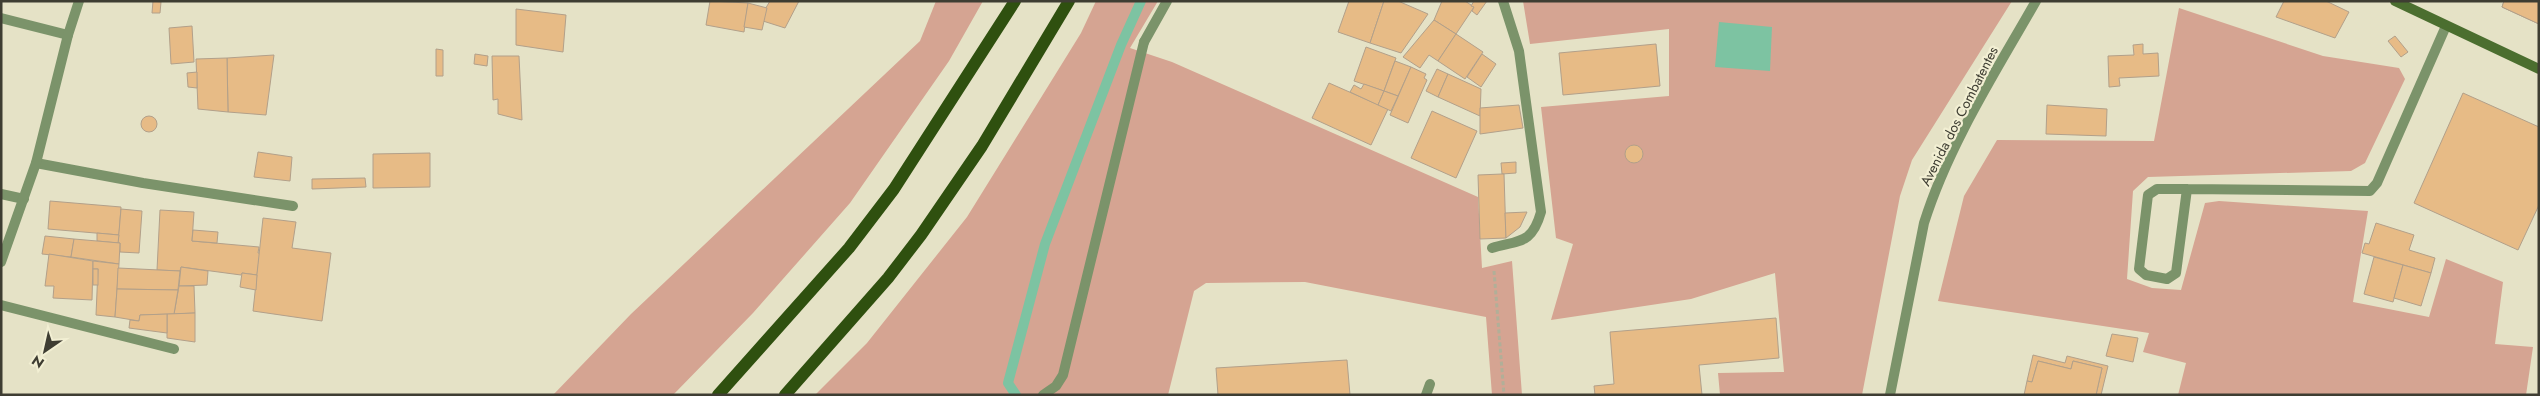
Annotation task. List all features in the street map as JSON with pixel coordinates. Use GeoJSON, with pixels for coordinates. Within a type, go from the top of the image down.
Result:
{"type":"FeatureCollection","features":[{"type":"Feature","properties":{"kind":"main road"},"geometry":{"type":"LineString","coordinates":[[718,395],[849,248],[894,189],[1015,1]]}},
{"type":"Feature","properties":{"kind":"main road"},"geometry":{"type":"LineString","coordinates":[[784,395],[888,278],[921,235],[982,146],[1069,1]]}},
{"type":"Feature","properties":{"kind":"main road"},"geometry":{"type":"LineString","coordinates":[[2395,1],[2539,69]]}},
{"type":"Feature","properties":{"kind":"street"},"geometry":{"type":"LineString","coordinates":[[1,262],[36,162],[68,35],[79,1]]}},
{"type":"Feature","properties":{"kind":"street"},"geometry":{"type":"LineString","coordinates":[[1043,395],[1056,386],[1064,375],[1144,42],[1167,1]]}},
{"type":"Feature","properties":{"kind":"street"},"geometry":{"type":"LineString","coordinates":[[1492,248],[1528,238],[1536,228],[1541,212],[1519,51],[1503,1]]}},
{"type":"Feature","properties":{"kind":"street","name":"Avenida dos Combatentes"},"geometry":{"type":"LineString","coordinates":[[1890,395],[1924,223],[1930,202],[1941,175],[1978,103],[2036,1]]}},
{"type":"Feature","properties":{"kind":"street"},"geometry":{"type":"LineString","coordinates":[[1,18],[68,35]]}},
{"type":"Feature","properties":{"kind":"street"},"geometry":{"type":"LineString","coordinates":[[2187,189],[2176,273],[2167,278],[2146,275],[2139,269],[2148,195],[2157,189],[2187,189],[2370,191],[2377,183],[2446,26]]}},
{"type":"Feature","properties":{"kind":"street"},"geometry":{"type":"LineString","coordinates":[[36,162],[143,183],[293,206]]}},
{"type":"Feature","properties":{"kind":"street"},"geometry":{"type":"LineString","coordinates":[[1,194],[24,199]]}},
{"type":"Feature","properties":{"kind":"street"},"geometry":{"type":"LineString","coordinates":[[1,305],[174,349]]}},
{"type":"Feature","properties":{"kind":"street"},"geometry":{"type":"LineString","coordinates":[[1426,395],[1430,384]]}},
{"type":"Feature","properties":{"kind":"path"},"geometry":{"type":"LineString","coordinates":[[1492,248],[1504,395]]}},
{"type":"Feature","properties":{"kind":"shaded area"},"geometry":{"type":"Polygon","coordinates":[[[936,1],[983,1],[949,61],[850,203],[753,313],[673,395],[553,395],[631,314],[920,41],[936,1]]]}},
{"type":"Feature","properties":{"kind":"shaded area"},"geometry":{"type":"Polygon","coordinates":[[[1096,1],[1158,1],[1130,48],[1172,62],[1478,197],[1482,268],[1512,261],[1522,395],[1492,395],[1486,317],[1305,282],[1206,283],[1194,291],[1168,395],[815,395],[867,343],[967,217],[1081,33],[1096,1]]]}},
{"type":"Feature","properties":{"kind":"shaded area"},"geometry":{"type":"Polygon","coordinates":[[[1523,1],[2012,1],[1912,160],[1900,196],[1862,395],[1720,395],[1718,373],[1784,372],[1775,273],[1691,299],[1551,320],[1573,244],[1556,238],[1541,107],[1669,96],[1669,29],[1530,44],[1523,1]]]}},
{"type":"Feature","properties":{"kind":"shaded area"},"geometry":{"type":"Polygon","coordinates":[[[2179,8],[2323,56],[2399,68],[2405,79],[2365,163],[2351,171],[2148,177],[2133,191],[2127,279],[2152,288],[2181,290],[2205,203],[2219,201],[2368,211],[2353,302],[2429,317],[2446,259],[2503,282],[2495,344],[2533,347],[2526,395],[2178,395],[2186,363],[2143,352],[2149,333],[1938,301],[1964,196],[1997,140],[2154,141],[2179,8]]]}},
{"type":"Feature","properties":{"kind":"shaded area"},"geometry":{"type":"Polygon","coordinates":[[[1719,22],[1772,27],[1770,71],[1715,67],[1719,22]]]}},
{"type":"Feature","properties":{"kind":"building"},"geometry":{"type":"Polygon","coordinates":[[[153,1],[161,2],[160,13],[152,13],[153,1]]]}},
{"type":"Feature","properties":{"kind":"building"},"geometry":{"type":"Polygon","coordinates":[[[710,1],[748,3],[744,32],[706,25],[710,1]]]}},
{"type":"Feature","properties":{"kind":"building"},"geometry":{"type":"Polygon","coordinates":[[[770,1],[799,1],[785,28],[763,21],[764,11],[770,1]]]}},
{"type":"Feature","properties":{"kind":"building"},"geometry":{"type":"Polygon","coordinates":[[[1349,1],[1384,1],[1370,43],[1338,32],[1349,1]]]}},
{"type":"Feature","properties":{"kind":"building"},"geometry":{"type":"Polygon","coordinates":[[[1384,1],[1398,1],[1428,14],[1401,53],[1370,43],[1384,1]]]}},
{"type":"Feature","properties":{"kind":"building"},"geometry":{"type":"Polygon","coordinates":[[[1442,1],[1465,1],[1474,7],[1456,34],[1434,20],[1442,1]]]}},
{"type":"Feature","properties":{"kind":"building"},"geometry":{"type":"Polygon","coordinates":[[[1474,1],[1487,1],[1477,15],[1472,11],[1474,7],[1471,6],[1474,1]]]}},
{"type":"Feature","properties":{"kind":"building"},"geometry":{"type":"Polygon","coordinates":[[[2284,1],[2326,1],[2349,12],[2335,38],[2276,17],[2284,1]]]}},
{"type":"Feature","properties":{"kind":"building"},"geometry":{"type":"Polygon","coordinates":[[[2504,1],[2539,1],[2539,24],[2502,7],[2504,1]]]}},
{"type":"Feature","properties":{"kind":"building"},"geometry":{"type":"Polygon","coordinates":[[[2504,1],[2539,1],[2539,24],[2502,7],[2504,1]]]}},
{"type":"Feature","properties":{"kind":"building"},"geometry":{"type":"Polygon","coordinates":[[[748,3],[767,8],[762,30],[744,27],[748,3]]]}},
{"type":"Feature","properties":{"kind":"building"},"geometry":{"type":"Polygon","coordinates":[[[516,9],[566,15],[563,52],[516,45],[516,9]]]}},
{"type":"Feature","properties":{"kind":"building"},"geometry":{"type":"Polygon","coordinates":[[[1434,20],[1456,34],[1438,61],[1429,55],[1420,68],[1403,57],[1434,20]]]}},
{"type":"Feature","properties":{"kind":"building"},"geometry":{"type":"Polygon","coordinates":[[[192,26],[194,62],[171,64],[169,28],[192,26]]]}},
{"type":"Feature","properties":{"kind":"building"},"geometry":{"type":"Polygon","coordinates":[[[1456,34],[1483,52],[1465,79],[1438,61],[1456,34]]]}},
{"type":"Feature","properties":{"kind":"building"},"geometry":{"type":"Polygon","coordinates":[[[2395,36],[2408,52],[2401,57],[2388,41],[2395,36]]]}},
{"type":"Feature","properties":{"kind":"building"},"geometry":{"type":"Polygon","coordinates":[[[1656,44],[1660,86],[1563,95],[1559,53],[1656,44]]]}},
{"type":"Feature","properties":{"kind":"building"},"geometry":{"type":"Polygon","coordinates":[[[2143,44],[2143,54],[2158,53],[2159,76],[2119,78],[2120,86],[2109,87],[2108,56],[2134,55],[2133,45],[2143,44]]]}},
{"type":"Feature","properties":{"kind":"building"},"geometry":{"type":"Polygon","coordinates":[[[1366,47],[1396,58],[1384,91],[1354,81],[1366,47]]]}},
{"type":"Feature","properties":{"kind":"building"},"geometry":{"type":"Polygon","coordinates":[[[436,49],[443,50],[443,76],[436,76],[436,49]]]}},
{"type":"Feature","properties":{"kind":"building"},"geometry":{"type":"Polygon","coordinates":[[[475,54],[488,56],[487,66],[474,64],[475,54]]]}},
{"type":"Feature","properties":{"kind":"building"},"geometry":{"type":"Polygon","coordinates":[[[1482,54],[1496,64],[1481,87],[1467,77],[1482,54]]]}},
{"type":"Feature","properties":{"kind":"building"},"geometry":{"type":"Polygon","coordinates":[[[274,55],[266,115],[228,112],[227,58],[274,55]]]}},
{"type":"Feature","properties":{"kind":"building"},"geometry":{"type":"Polygon","coordinates":[[[492,56],[519,56],[522,120],[498,114],[498,99],[493,100],[492,56]]]}},
{"type":"Feature","properties":{"kind":"building"},"geometry":{"type":"Polygon","coordinates":[[[227,58],[228,112],[198,109],[196,59],[227,58]]]}},
{"type":"Feature","properties":{"kind":"building"},"geometry":{"type":"Polygon","coordinates":[[[1395,61],[1411,67],[1398,96],[1384,91],[1395,61]]]}},
{"type":"Feature","properties":{"kind":"building"},"geometry":{"type":"Polygon","coordinates":[[[1411,67],[1426,74],[1424,78],[1427,80],[1408,123],[1390,115],[1411,67]]]}},
{"type":"Feature","properties":{"kind":"building"},"geometry":{"type":"Polygon","coordinates":[[[1437,69],[1448,74],[1438,97],[1426,91],[1437,69]]]}},
{"type":"Feature","properties":{"kind":"building"},"geometry":{"type":"Polygon","coordinates":[[[197,72],[197,88],[188,87],[187,73],[197,72]]]}},
{"type":"Feature","properties":{"kind":"building"},"geometry":{"type":"Polygon","coordinates":[[[1448,74],[1481,89],[1480,116],[1438,97],[1448,74]]]}},
{"type":"Feature","properties":{"kind":"building"},"geometry":{"type":"Polygon","coordinates":[[[1329,83],[1388,109],[1371,145],[1312,118],[1329,83]]]}},
{"type":"Feature","properties":{"kind":"building"},"geometry":{"type":"Polygon","coordinates":[[[1364,84],[1384,91],[1378,105],[1350,92],[1354,85],[1361,89],[1364,84]]]}},
{"type":"Feature","properties":{"kind":"building"},"geometry":{"type":"Polygon","coordinates":[[[1384,91],[1398,96],[1391,111],[1378,105],[1384,91]]]}},
{"type":"Feature","properties":{"kind":"building"},"geometry":{"type":"Polygon","coordinates":[[[2463,93],[2539,127],[2539,205],[2518,250],[2414,203],[2463,93]]]}},
{"type":"Feature","properties":{"kind":"building"},"geometry":{"type":"Polygon","coordinates":[[[1519,105],[1523,128],[1480,134],[1480,108],[1519,105]]]}},
{"type":"Feature","properties":{"kind":"building"},"geometry":{"type":"Polygon","coordinates":[[[2047,105],[2107,109],[2106,136],[2046,134],[2047,105]]]}},
{"type":"Feature","properties":{"kind":"building"},"geometry":{"type":"Polygon","coordinates":[[[1432,111],[1477,131],[1456,178],[1411,158],[1432,111]]]}},
{"type":"Feature","properties":{"kind":"building"},"geometry":{"type":"Polygon","coordinates":[[[146,116],[152,116],[157,121],[155,130],[146,132],[141,127],[141,121],[146,116]]]}},
{"type":"Feature","properties":{"kind":"building"},"geometry":{"type":"Polygon","coordinates":[[[1634,145],[1640,148],[1643,154],[1640,160],[1634,163],[1628,160],[1625,154],[1628,148],[1634,145]]]}},
{"type":"Feature","properties":{"kind":"building"},"geometry":{"type":"Polygon","coordinates":[[[258,152],[292,157],[290,181],[254,177],[258,152]]]}},
{"type":"Feature","properties":{"kind":"building"},"geometry":{"type":"Polygon","coordinates":[[[430,153],[430,187],[373,188],[373,154],[430,153]]]}},
{"type":"Feature","properties":{"kind":"building"},"geometry":{"type":"Polygon","coordinates":[[[1516,162],[1516,173],[1502,174],[1501,163],[1516,162]]]}},
{"type":"Feature","properties":{"kind":"building"},"geometry":{"type":"Polygon","coordinates":[[[1504,174],[1506,238],[1480,239],[1478,175],[1504,174]]]}},
{"type":"Feature","properties":{"kind":"building"},"geometry":{"type":"Polygon","coordinates":[[[365,178],[366,187],[312,189],[312,179],[365,178]]]}},
{"type":"Feature","properties":{"kind":"building"},"geometry":{"type":"Polygon","coordinates":[[[50,201],[121,207],[119,235],[48,229],[50,201]]]}},
{"type":"Feature","properties":{"kind":"building"},"geometry":{"type":"Polygon","coordinates":[[[121,209],[142,211],[139,253],[120,252],[120,243],[118,243],[121,209]]]}},
{"type":"Feature","properties":{"kind":"building"},"geometry":{"type":"Polygon","coordinates":[[[160,210],[194,212],[192,241],[259,247],[257,275],[242,273],[241,275],[181,267],[180,271],[157,270],[160,210]]]}},
{"type":"Feature","properties":{"kind":"building"},"geometry":{"type":"Polygon","coordinates":[[[1527,212],[1520,227],[1506,238],[1505,213],[1527,212]]]}},
{"type":"Feature","properties":{"kind":"building"},"geometry":{"type":"Polygon","coordinates":[[[263,218],[296,222],[292,248],[331,253],[322,321],[253,311],[263,218]]]}},
{"type":"Feature","properties":{"kind":"building"},"geometry":{"type":"Polygon","coordinates":[[[2376,223],[2414,235],[2409,250],[2435,258],[2431,273],[2362,253],[2365,243],[2369,244],[2376,223]]]}},
{"type":"Feature","properties":{"kind":"building"},"geometry":{"type":"Polygon","coordinates":[[[193,230],[218,232],[217,243],[192,241],[193,230]]]}},
{"type":"Feature","properties":{"kind":"building"},"geometry":{"type":"Polygon","coordinates":[[[97,233],[119,235],[118,243],[97,241],[97,233]]]}},
{"type":"Feature","properties":{"kind":"building"},"geometry":{"type":"Polygon","coordinates":[[[45,236],[74,239],[71,257],[42,254],[45,236]]]}},
{"type":"Feature","properties":{"kind":"building"},"geometry":{"type":"Polygon","coordinates":[[[74,239],[120,243],[119,264],[71,257],[74,239]]]}},
{"type":"Feature","properties":{"kind":"building"},"geometry":{"type":"Polygon","coordinates":[[[49,254],[93,261],[92,300],[53,298],[54,286],[45,286],[49,254]]]}},
{"type":"Feature","properties":{"kind":"building"},"geometry":{"type":"Polygon","coordinates":[[[2374,257],[2403,265],[2393,302],[2364,294],[2374,257]]]}},
{"type":"Feature","properties":{"kind":"building"},"geometry":{"type":"Polygon","coordinates":[[[93,261],[119,264],[115,317],[96,315],[98,269],[93,269],[93,261]]]}},
{"type":"Feature","properties":{"kind":"building"},"geometry":{"type":"Polygon","coordinates":[[[2403,265],[2431,273],[2421,306],[2394,298],[2403,265]]]}},
{"type":"Feature","properties":{"kind":"building"},"geometry":{"type":"Polygon","coordinates":[[[181,267],[208,271],[207,285],[179,286],[181,267]]]}},
{"type":"Feature","properties":{"kind":"building"},"geometry":{"type":"Polygon","coordinates":[[[118,268],[180,271],[178,290],[117,289],[118,268]]]}},
{"type":"Feature","properties":{"kind":"building"},"geometry":{"type":"Polygon","coordinates":[[[93,269],[98,269],[98,285],[93,285],[93,269]]]}},
{"type":"Feature","properties":{"kind":"building"},"geometry":{"type":"Polygon","coordinates":[[[242,273],[257,275],[256,290],[240,287],[242,273]]]}},
{"type":"Feature","properties":{"kind":"building"},"geometry":{"type":"Polygon","coordinates":[[[179,286],[194,286],[195,313],[174,314],[179,286]]]}},
{"type":"Feature","properties":{"kind":"building"},"geometry":{"type":"Polygon","coordinates":[[[117,289],[178,290],[174,314],[140,315],[139,321],[115,317],[117,289]]]}},
{"type":"Feature","properties":{"kind":"building"},"geometry":{"type":"Polygon","coordinates":[[[195,313],[195,342],[167,338],[167,314],[195,313]]]}},
{"type":"Feature","properties":{"kind":"building"},"geometry":{"type":"Polygon","coordinates":[[[167,314],[167,333],[129,328],[130,320],[139,321],[140,315],[167,314]]]}},
{"type":"Feature","properties":{"kind":"building"},"geometry":{"type":"Polygon","coordinates":[[[1776,318],[1779,358],[1699,365],[1702,395],[1595,395],[1594,386],[1614,384],[1610,332],[1776,318]]]}},
{"type":"Feature","properties":{"kind":"building"},"geometry":{"type":"Polygon","coordinates":[[[2112,334],[2138,338],[2133,362],[2106,356],[2112,334]]]}},
{"type":"Feature","properties":{"kind":"building"},"geometry":{"type":"Polygon","coordinates":[[[2033,355],[2065,363],[2067,356],[2108,366],[2101,395],[2096,395],[2102,368],[2073,361],[2071,369],[2038,361],[2032,382],[2027,381],[2033,355]]]}},
{"type":"Feature","properties":{"kind":"building"},"geometry":{"type":"Polygon","coordinates":[[[1347,360],[1350,395],[1218,395],[1216,368],[1347,360]]]}},
{"type":"Feature","properties":{"kind":"building"},"geometry":{"type":"Polygon","coordinates":[[[2038,361],[2071,369],[2073,361],[2102,368],[2096,395],[2024,395],[2027,381],[2032,382],[2038,361]]]}},
{"type":"Feature","properties":{"kind":"waterway"},"geometry":{"type":"LineString","coordinates":[[1016,395],[1008,383],[1045,244],[1121,45],[1141,1]]}}]}
